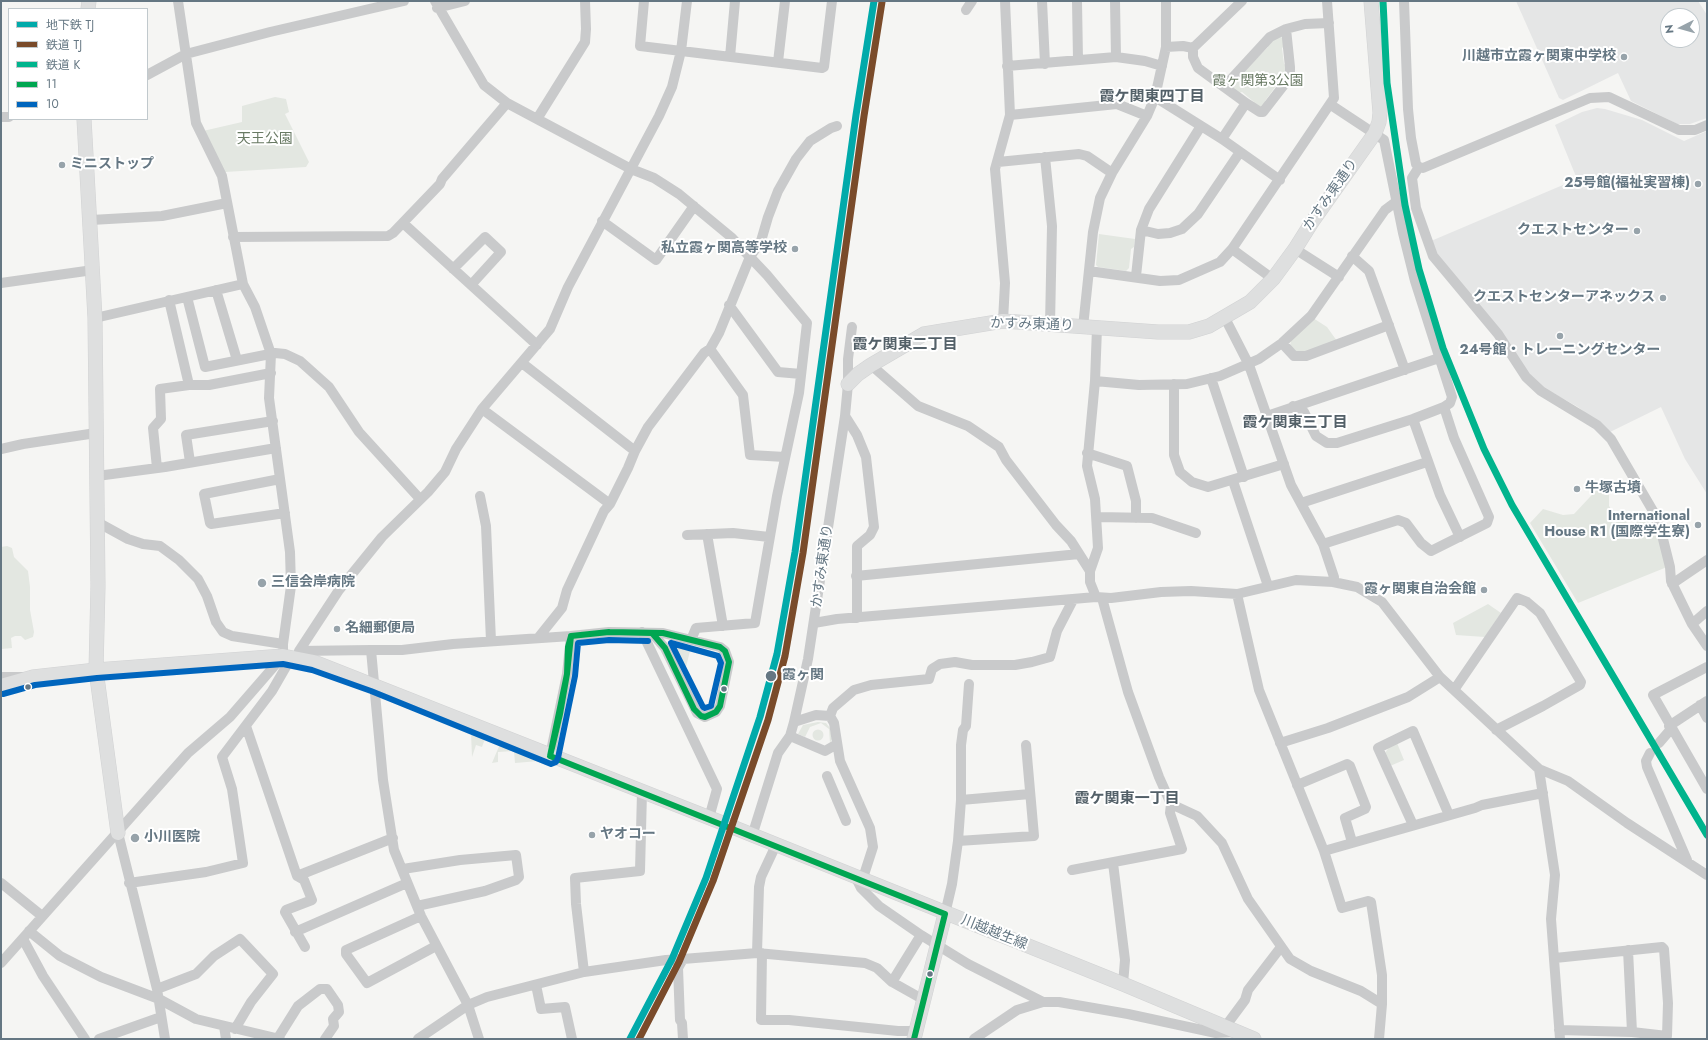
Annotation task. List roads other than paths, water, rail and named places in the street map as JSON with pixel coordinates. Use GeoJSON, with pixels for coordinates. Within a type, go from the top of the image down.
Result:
{"type":"FeatureCollection","features":[{"type":"Feature","properties":{"kind":"street"},"geometry":{"type":"LineString","coordinates":[[129,883],[206,872],[243,863],[234,799],[222,757],[272,691],[289,652],[291,586],[290,552],[269,398],[271,373],[270,354],[255,306],[243,284],[222,176],[196,123],[178,1]]}},
{"type":"Feature","properties":{"kind":"street"},"geometry":{"type":"LineString","coordinates":[[148,73],[186,54],[270,32],[404,1]]}},
{"type":"Feature","properties":{"kind":"street"},"geometry":{"type":"LineString","coordinates":[[465,1],[436,4],[484,85],[507,103],[631,169],[654,178],[679,194],[731,237],[807,323],[801,374],[769,537],[754,623],[696,628],[691,640]]}},
{"type":"Feature","properties":{"kind":"street"},"geometry":{"type":"LineString","coordinates":[[537,119],[585,42],[586,29],[584,1]]}},
{"type":"Feature","properties":{"kind":"street"},"geometry":{"type":"LineString","coordinates":[[644,1],[640,46],[824,67],[832,1]]}},
{"type":"Feature","properties":{"kind":"street"},"geometry":{"type":"LineString","coordinates":[[1,963],[188,753],[230,717],[289,652],[382,537],[420,500],[445,472],[456,449],[482,409],[522,363],[553,324],[568,287],[602,220],[631,169],[672,87],[681,51],[687,1]]}},
{"type":"Feature","properties":{"kind":"street"},"geometry":{"type":"LineString","coordinates":[[730,57],[735,1]]}},
{"type":"Feature","properties":{"kind":"street"},"geometry":{"type":"LineString","coordinates":[[778,62],[785,1]]}},
{"type":"Feature","properties":{"kind":"street"},"geometry":{"type":"LineString","coordinates":[[966,10],[972,1]]}},
{"type":"Feature","properties":{"kind":"street"},"geometry":{"type":"LineString","coordinates":[[1003,321],[1005,283],[996,170],[1010,115],[1005,1]]}},
{"type":"Feature","properties":{"kind":"street"},"geometry":{"type":"LineString","coordinates":[[1042,1],[1045,64]]}},
{"type":"Feature","properties":{"kind":"street"},"geometry":{"type":"LineString","coordinates":[[1077,1],[1078,60]]}},
{"type":"Feature","properties":{"kind":"street"},"geometry":{"type":"LineString","coordinates":[[1115,1],[1116,57]]}},
{"type":"Feature","properties":{"kind":"street"},"geometry":{"type":"LineString","coordinates":[[1083,327],[1095,216],[1100,198],[1112,173],[1147,116],[1155,97],[1166,47],[1166,1]]}},
{"type":"Feature","properties":{"kind":"street"},"geometry":{"type":"LineString","coordinates":[[1242,1],[1193,48],[1193,57],[1198,68],[1260,112],[1263,112],[1287,82],[1290,76],[1286,29]]}},
{"type":"Feature","properties":{"kind":"street"},"geometry":{"type":"LineString","coordinates":[[1089,271],[1136,276],[1160,281],[1179,280],[1220,262],[1232,249],[1331,105],[1335,93],[1327,1]]}},
{"type":"Feature","properties":{"kind":"street","name":"かすみ東通り"},"geometry":{"type":"LineString","coordinates":[[752,836],[778,754],[790,736],[808,659],[845,416],[848,384],[858,374],[871,365],[924,334],[1003,321],[1158,332],[1189,332],[1209,326],[1250,302],[1273,279],[1295,249],[1374,133],[1379,122],[1380,113],[1371,1]]}},
{"type":"Feature","properties":{"kind":"street"},"geometry":{"type":"LineString","coordinates":[[1404,1],[1410,138],[1416,164],[1419,167]]}},
{"type":"Feature","properties":{"kind":"street"},"geometry":{"type":"LineString","coordinates":[[1224,87],[1270,37],[1286,29],[1305,24],[1329,23]]}},
{"type":"Feature","properties":{"kind":"street"},"geometry":{"type":"LineString","coordinates":[[1166,47],[1182,46],[1193,48]]}},
{"type":"Feature","properties":{"kind":"street"},"geometry":{"type":"LineString","coordinates":[[1007,66],[1116,57],[1145,61],[1162,66]]}},
{"type":"Feature","properties":{"kind":"street"},"geometry":{"type":"LineString","coordinates":[[1155,97],[1222,139],[1280,180]]}},
{"type":"Feature","properties":{"kind":"street"},"geometry":{"type":"LineString","coordinates":[[1419,167],[1423,168],[1590,98],[1609,97],[1679,130],[1695,130],[1707,125]]}},
{"type":"Feature","properties":{"kind":"street"},"geometry":{"type":"LineString","coordinates":[[233,237],[388,236],[402,224],[440,184],[442,179],[507,103]]}},
{"type":"Feature","properties":{"kind":"street"},"geometry":{"type":"LineString","coordinates":[[1222,139],[1246,103]]}},
{"type":"Feature","properties":{"kind":"street"},"geometry":{"type":"LineString","coordinates":[[1010,115],[1117,104],[1147,116]]}},
{"type":"Feature","properties":{"kind":"street"},"geometry":{"type":"LineString","coordinates":[[1293,406],[1304,412],[1316,436],[1327,443],[1337,443],[1413,419],[1444,407],[1450,403],[1452,397],[1412,267],[1384,140],[1331,105]]}},
{"type":"Feature","properties":{"kind":"street"},"geometry":{"type":"LineString","coordinates":[[84,120],[91,220],[95,318],[97,522],[96,670],[118,833],[129,883],[157,988],[165,1039]]}},
{"type":"Feature","properties":{"kind":"street"},"geometry":{"type":"LineString","coordinates":[[538,638],[562,608],[567,590],[604,511],[610,504],[648,427],[704,353],[710,349],[719,333],[729,305],[750,257],[762,241],[768,218],[778,191],[796,159],[810,141],[837,126]]}},
{"type":"Feature","properties":{"kind":"street"},"geometry":{"type":"LineString","coordinates":[[1136,276],[1141,230],[1149,209],[1200,126]]}},
{"type":"Feature","properties":{"kind":"street"},"geometry":{"type":"LineString","coordinates":[[1141,230],[1158,234],[1170,233],[1182,229],[1198,214],[1240,152]]}},
{"type":"Feature","properties":{"kind":"street"},"geometry":{"type":"LineString","coordinates":[[998,162],[1079,154],[1087,156],[1112,173]]}},
{"type":"Feature","properties":{"kind":"street"},"geometry":{"type":"LineString","coordinates":[[1046,157],[1052,226],[1050,325]]}},
{"type":"Feature","properties":{"kind":"street"},"geometry":{"type":"LineString","coordinates":[[1419,167],[1412,178],[1416,208],[1433,256],[1498,334],[1526,377],[1541,391],[1597,425],[1611,439],[1653,511],[1670,567],[1672,584],[1692,624],[1707,646]]}},
{"type":"Feature","properties":{"kind":"street"},"geometry":{"type":"LineString","coordinates":[[1096,381],[1139,385],[1187,384],[1211,378],[1249,365],[1282,343],[1311,316],[1385,210],[1397,201]]}},
{"type":"Feature","properties":{"kind":"street"},"geometry":{"type":"LineString","coordinates":[[91,220],[162,216],[227,204]]}},
{"type":"Feature","properties":{"kind":"street"},"geometry":{"type":"LineString","coordinates":[[602,220],[656,260],[694,206]]}},
{"type":"Feature","properties":{"kind":"street"},"geometry":{"type":"LineString","coordinates":[[402,224],[537,345]]}},
{"type":"Feature","properties":{"kind":"street"},"geometry":{"type":"LineString","coordinates":[[453,269],[485,237],[501,252],[470,285]]}},
{"type":"Feature","properties":{"kind":"street"},"geometry":{"type":"LineString","coordinates":[[1232,249],[1273,279]]}},
{"type":"Feature","properties":{"kind":"street"},"geometry":{"type":"LineString","coordinates":[[1295,249],[1339,277]]}},
{"type":"Feature","properties":{"kind":"street"},"geometry":{"type":"LineString","coordinates":[[1352,256],[1370,271],[1405,370]]}},
{"type":"Feature","properties":{"kind":"street"},"geometry":{"type":"LineString","coordinates":[[1,283],[93,270]]}},
{"type":"Feature","properties":{"kind":"street"},"geometry":{"type":"LineString","coordinates":[[95,318],[243,284]]}},
{"type":"Feature","properties":{"kind":"street"},"geometry":{"type":"LineString","coordinates":[[216,290],[237,360]]}},
{"type":"Feature","properties":{"kind":"street"},"geometry":{"type":"LineString","coordinates":[[187,297],[203,365],[205,367],[270,354],[285,354],[300,361],[329,387],[359,432],[420,500]]}},
{"type":"Feature","properties":{"kind":"street"},"geometry":{"type":"LineString","coordinates":[[169,300],[189,385]]}},
{"type":"Feature","properties":{"kind":"street"},"geometry":{"type":"LineString","coordinates":[[729,305],[778,372],[801,374]]}},
{"type":"Feature","properties":{"kind":"street"},"geometry":{"type":"LineString","coordinates":[[1225,318],[1249,365],[1291,485],[1323,544],[1334,576],[1333,582]]}},
{"type":"Feature","properties":{"kind":"street"},"geometry":{"type":"LineString","coordinates":[[1282,343],[1294,356],[1306,356],[1389,325]]}},
{"type":"Feature","properties":{"kind":"street"},"geometry":{"type":"LineString","coordinates":[[848,384],[848,359],[852,327]]}},
{"type":"Feature","properties":{"kind":"street"},"geometry":{"type":"LineString","coordinates":[[1072,870],[1181,851],[1170,813],[1171,804],[1159,777],[1128,692],[1099,598],[1090,582],[1090,571],[1098,548],[1098,517],[1087,466],[1087,453],[1096,381],[1097,328]]}},
{"type":"Feature","properties":{"kind":"street"},"geometry":{"type":"LineString","coordinates":[[710,349],[743,395],[750,455],[785,457]]}},
{"type":"Feature","properties":{"kind":"street"},"geometry":{"type":"LineString","coordinates":[[1267,416],[1439,358]]}},
{"type":"Feature","properties":{"kind":"street"},"geometry":{"type":"LineString","coordinates":[[522,363],[635,451]]}},
{"type":"Feature","properties":{"kind":"street"},"geometry":{"type":"LineString","coordinates":[[871,365],[918,406],[968,426],[999,447],[1006,460],[1056,525],[1071,541],[1090,571]]}},
{"type":"Feature","properties":{"kind":"street"},"geometry":{"type":"LineString","coordinates":[[158,468],[153,428],[161,419],[159,390],[189,385],[209,385],[271,373]]}},
{"type":"Feature","properties":{"kind":"street"},"geometry":{"type":"LineString","coordinates":[[1211,378],[1244,477]]}},
{"type":"Feature","properties":{"kind":"street"},"geometry":{"type":"LineString","coordinates":[[1174,384],[1174,455],[1180,472],[1192,482],[1208,487],[1233,481],[1284,464]]}},
{"type":"Feature","properties":{"kind":"street"},"geometry":{"type":"LineString","coordinates":[[1323,544],[1398,520],[1406,523],[1421,543],[1431,551],[1486,523],[1489,517],[1454,438],[1444,407]]}},
{"type":"Feature","properties":{"kind":"street"},"geometry":{"type":"LineString","coordinates":[[482,409],[610,504]]}},
{"type":"Feature","properties":{"kind":"street"},"geometry":{"type":"LineString","coordinates":[[845,416],[863,446],[874,527],[870,535],[857,546],[857,618]]}},
{"type":"Feature","properties":{"kind":"street"},"geometry":{"type":"LineString","coordinates":[[1413,419],[1427,462],[1440,495],[1460,537]]}},
{"type":"Feature","properties":{"kind":"street"},"geometry":{"type":"LineString","coordinates":[[190,462],[186,435],[273,421]]}},
{"type":"Feature","properties":{"kind":"street"},"geometry":{"type":"LineString","coordinates":[[1,449],[23,444],[96,433]]}},
{"type":"Feature","properties":{"kind":"street"},"geometry":{"type":"LineString","coordinates":[[96,476],[158,468],[276,448]]}},
{"type":"Feature","properties":{"kind":"street"},"geometry":{"type":"LineString","coordinates":[[1087,453],[1127,466],[1136,501],[1136,518]]}},
{"type":"Feature","properties":{"kind":"street"},"geometry":{"type":"LineString","coordinates":[[1301,503],[1427,462]]}},
{"type":"Feature","properties":{"kind":"street"},"geometry":{"type":"LineString","coordinates":[[280,480],[204,494],[211,524],[285,513]]}},
{"type":"Feature","properties":{"kind":"street"},"geometry":{"type":"LineString","coordinates":[[1233,481],[1268,586]]}},
{"type":"Feature","properties":{"kind":"street"},"geometry":{"type":"LineString","coordinates":[[480,496],[486,526],[491,641]]}},
{"type":"Feature","properties":{"kind":"street"},"geometry":{"type":"LineString","coordinates":[[1098,517],[1152,518],[1196,533]]}},
{"type":"Feature","properties":{"kind":"street"},"geometry":{"type":"LineString","coordinates":[[97,522],[128,539],[143,544],[160,546],[179,560],[198,579],[207,596],[216,622],[223,632],[232,636],[289,652],[402,650],[491,641],[609,632],[663,633],[720,646],[725,651],[729,662],[720,706],[716,712],[705,717],[701,716],[694,709],[666,648],[647,633]]}},
{"type":"Feature","properties":{"kind":"street"},"geometry":{"type":"LineString","coordinates":[[687,535],[733,533],[769,537]]}},
{"type":"Feature","properties":{"kind":"street"},"geometry":{"type":"LineString","coordinates":[[707,534],[723,626]]}},
{"type":"Feature","properties":{"kind":"street"},"geometry":{"type":"LineString","coordinates":[[856,576],[1079,554]]}},
{"type":"Feature","properties":{"kind":"street"},"geometry":{"type":"LineString","coordinates":[[1672,584],[1707,560]]}},
{"type":"Feature","properties":{"kind":"street"},"geometry":{"type":"LineString","coordinates":[[814,623],[857,618],[1192,591],[1237,594],[1296,580],[1333,582],[1357,587],[1382,602],[1440,677],[1539,769],[1568,781],[1627,823],[1707,875]]}},
{"type":"Feature","properties":{"kind":"street"},"geometry":{"type":"LineString","coordinates":[[1237,594],[1259,690],[1324,851],[1342,908],[1368,901],[1371,902],[1383,981],[1379,1039]]}},
{"type":"Feature","properties":{"kind":"street"},"geometry":{"type":"LineString","coordinates":[[1454,690],[1517,598],[1527,602],[1540,613],[1580,682],[1580,685],[1496,730]]}},
{"type":"Feature","properties":{"kind":"street"},"geometry":{"type":"LineString","coordinates":[[830,716],[833,708],[854,690],[871,685],[929,680],[932,669],[940,664],[955,662],[972,665],[1015,665],[1050,657],[1057,631],[1073,600]]}},
{"type":"Feature","properties":{"kind":"street"},"geometry":{"type":"LineString","coordinates":[[1692,624],[1707,611]]}},
{"type":"Feature","properties":{"kind":"street"},"geometry":{"type":"LineString","coordinates":[[647,633],[717,789],[709,818]]}},
{"type":"Feature","properties":{"kind":"street"},"geometry":{"type":"LineString","coordinates":[[550,756],[567,674],[570,636]]}},
{"type":"Feature","properties":{"kind":"street"},"geometry":{"type":"LineString","coordinates":[[371,650],[383,780],[394,850],[421,916],[468,1005],[479,1039]]}},
{"type":"Feature","properties":{"kind":"street","name":"川越越生線"},"geometry":{"type":"LineString","coordinates":[[1,686],[34,677],[289,652],[374,684],[550,756],[1124,984],[1254,1039]]}},
{"type":"Feature","properties":{"kind":"street"},"geometry":{"type":"LineString","coordinates":[[1706,786],[1670,728],[1653,695],[1707,667]]}},
{"type":"Feature","properties":{"kind":"street"},"geometry":{"type":"LineString","coordinates":[[1,677],[34,677]]}},
{"type":"Feature","properties":{"kind":"street"},"geometry":{"type":"LineString","coordinates":[[1280,743],[1328,728],[1408,697],[1440,677]]}},
{"type":"Feature","properties":{"kind":"street"},"geometry":{"type":"LineString","coordinates":[[776,845],[761,877],[759,887],[761,1020],[789,1020],[898,1031],[915,1035],[946,914],[952,884],[958,841],[961,800],[961,745],[963,730],[966,726],[969,684]]}},
{"type":"Feature","properties":{"kind":"street"},"geometry":{"type":"LineString","coordinates":[[1659,743],[1670,728],[1703,703],[1707,718]]}},
{"type":"Feature","properties":{"kind":"street"},"geometry":{"type":"LineString","coordinates":[[794,722],[816,715],[830,716]]}},
{"type":"Feature","properties":{"kind":"street"},"geometry":{"type":"LineString","coordinates":[[830,716],[834,723],[840,760],[870,828],[873,847],[859,879],[861,888],[879,906],[921,935],[938,944],[968,964],[1043,1002]]}},
{"type":"Feature","properties":{"kind":"street"},"geometry":{"type":"LineString","coordinates":[[246,726],[297,876],[304,880],[312,900],[286,910],[295,932],[305,947]]}},
{"type":"Feature","properties":{"kind":"street"},"geometry":{"type":"LineString","coordinates":[[1413,825],[1378,748],[1413,732],[1449,815]]}},
{"type":"Feature","properties":{"kind":"street"},"geometry":{"type":"LineString","coordinates":[[790,736],[825,751],[837,744]]}},
{"type":"Feature","properties":{"kind":"street"},"geometry":{"type":"LineString","coordinates":[[958,841],[1034,836],[1026,745]]}},
{"type":"Feature","properties":{"kind":"street"},"geometry":{"type":"LineString","coordinates":[[1650,753],[1646,762],[1647,767],[1686,860]]}},
{"type":"Feature","properties":{"kind":"street"},"geometry":{"type":"LineString","coordinates":[[1297,785],[1347,764],[1350,766],[1366,807],[1365,809],[1344,818],[1352,842]]}},
{"type":"Feature","properties":{"kind":"street"},"geometry":{"type":"LineString","coordinates":[[1539,769],[1555,875],[1551,919],[1560,1035],[1632,1032],[1667,1036],[1668,1003],[1664,949],[1662,947],[1555,958]]}},
{"type":"Feature","properties":{"kind":"street"},"geometry":{"type":"LineString","coordinates":[[826,776],[846,821]]}},
{"type":"Feature","properties":{"kind":"street"},"geometry":{"type":"LineString","coordinates":[[584,972],[576,904],[575,878],[640,871],[642,792]]}},
{"type":"Feature","properties":{"kind":"street"},"geometry":{"type":"LineString","coordinates":[[1324,851],[1482,805],[1543,793]]}},
{"type":"Feature","properties":{"kind":"street"},"geometry":{"type":"LineString","coordinates":[[961,800],[1030,794]]}},
{"type":"Feature","properties":{"kind":"street"},"geometry":{"type":"LineString","coordinates":[[1171,804],[1197,816],[1222,843],[1248,899],[1290,959],[1299,965],[1361,991],[1382,1004]]}},
{"type":"Feature","properties":{"kind":"street"},"geometry":{"type":"LineString","coordinates":[[297,876],[392,838]]}},
{"type":"Feature","properties":{"kind":"street"},"geometry":{"type":"LineString","coordinates":[[403,869],[460,860],[516,854],[519,877],[516,880],[485,891],[417,906]]}},
{"type":"Feature","properties":{"kind":"street"},"geometry":{"type":"LineString","coordinates":[[1113,863],[1125,960],[1124,984]]}},
{"type":"Feature","properties":{"kind":"street"},"geometry":{"type":"LineString","coordinates":[[1,882],[42,916]]}},
{"type":"Feature","properties":{"kind":"street"},"geometry":{"type":"LineString","coordinates":[[295,932],[407,883]]}},
{"type":"Feature","properties":{"kind":"street"},"geometry":{"type":"LineString","coordinates":[[421,916],[346,950],[346,954],[367,984],[436,946]]}},
{"type":"Feature","properties":{"kind":"street"},"geometry":{"type":"LineString","coordinates":[[29,930],[60,956],[100,977],[159,999],[196,1019],[279,1038],[298,1006],[320,989],[327,989],[338,1005],[339,1012],[333,1019],[334,1026],[325,1039]]}},
{"type":"Feature","properties":{"kind":"street"},"geometry":{"type":"LineString","coordinates":[[892,982],[921,935]]}},
{"type":"Feature","properties":{"kind":"street"},"geometry":{"type":"LineString","coordinates":[[23,939],[44,976],[85,1039]]}},
{"type":"Feature","properties":{"kind":"street"},"geometry":{"type":"LineString","coordinates":[[157,988],[196,974],[214,956],[240,939],[272,974],[251,1002],[235,1028]]}},
{"type":"Feature","properties":{"kind":"street"},"geometry":{"type":"LineString","coordinates":[[974,1039],[1017,1010],[1043,1002],[1059,1002],[1128,1014],[1216,1033],[1231,1029],[1245,1000],[1248,990],[1281,947]]}},
{"type":"Feature","properties":{"kind":"street"},"geometry":{"type":"LineString","coordinates":[[1628,950],[1632,1032]]}},
{"type":"Feature","properties":{"kind":"street"},"geometry":{"type":"LineString","coordinates":[[418,1039],[468,1005],[487,997],[584,972],[666,960],[760,953],[865,963],[877,968],[892,982],[924,1000]]}},
{"type":"Feature","properties":{"kind":"street"},"geometry":{"type":"LineString","coordinates":[[683,959],[678,968],[680,1020],[682,1023],[683,1039]]}},
{"type":"Feature","properties":{"kind":"street"},"geometry":{"type":"LineString","coordinates":[[536,985],[541,1009],[565,1007],[572,1039]]}},
{"type":"Feature","properties":{"kind":"street"},"geometry":{"type":"LineString","coordinates":[[99,1039],[161,1017]]}},
{"type":"Feature","properties":{"kind":"street"},"geometry":{"type":"LineString","coordinates":[[224,1026],[226,1039]]}},
{"type":"Feature","properties":{"kind":"metro line","name":"TJ"},"geometry":{"type":"LineString","coordinates":[[630,1039],[672,959],[706,878],[760,717],[777,654],[795,552],[856,115],[874,1]]}},
{"type":"Feature","properties":{"kind":"rail line","name":"K"},"geometry":{"type":"LineString","coordinates":[[1383,1],[1387,83],[1405,205],[1419,269],[1443,348],[1484,449],[1512,505],[1707,835]]}},
{"type":"Feature","properties":{"kind":"rail line","name":"TJ"},"geometry":{"type":"LineString","coordinates":[[639,1039],[679,962],[713,881],[768,720],[785,656],[803,553],[864,116],[882,2]]}},
{"type":"Feature","properties":{"kind":"place","name":"川越市立霞ヶ関東中学校"},"geometry":{"type":"Point","coordinates":[1624,57]}},
{"type":"Feature","properties":{"kind":"place","name":"ミニストップ"},"geometry":{"type":"Point","coordinates":[62,165]}},
{"type":"Feature","properties":{"kind":"place","name":"25号館(福祉実習棟)"},"geometry":{"type":"Point","coordinates":[1698,184]}},
{"type":"Feature","properties":{"kind":"place","name":"クエストセンター"},"geometry":{"type":"Point","coordinates":[1637,231]}},
{"type":"Feature","properties":{"kind":"place","name":"私立霞ヶ関高等学校"},"geometry":{"type":"Point","coordinates":[795,249]}},
{"type":"Feature","properties":{"kind":"place","name":"クエストセンターアネックス"},"geometry":{"type":"Point","coordinates":[1663,298]}},
{"type":"Feature","properties":{"kind":"place","name":"24号館・トレーニングセンター"},"geometry":{"type":"Point","coordinates":[1560,336]}},
{"type":"Feature","properties":{"kind":"place","name":"牛塚古墳"},"geometry":{"type":"Point","coordinates":[1577,489]}},
{"type":"Feature","properties":{"kind":"place","name":"International House R1 (国際学生寮)"},"geometry":{"type":"Point","coordinates":[1698,525]}},
{"type":"Feature","properties":{"kind":"place","name":"三信会岸病院"},"geometry":{"type":"Point","coordinates":[262,583]}},
{"type":"Feature","properties":{"kind":"place","name":"霞ヶ関東自治会館"},"geometry":{"type":"Point","coordinates":[1484,590]}},
{"type":"Feature","properties":{"kind":"place","name":"名細郵便局"},"geometry":{"type":"Point","coordinates":[337,629]}},
{"type":"Feature","properties":{"kind":"place","name":"霞ヶ関"},"geometry":{"type":"Point","coordinates":[771,676]}},
{"type":"Feature","properties":{"kind":"place","name":"ヤオコー"},"geometry":{"type":"Point","coordinates":[592,835]}},
{"type":"Feature","properties":{"kind":"place","name":"小川医院"},"geometry":{"type":"Point","coordinates":[135,838]}},
{"type":"Feature","properties":{"kind":"district","name":"霞ケ関東四丁目"},"geometry":{"type":"Point","coordinates":[1152,97]}},
{"type":"Feature","properties":{"kind":"district","name":"霞ケ関東二丁目"},"geometry":{"type":"Point","coordinates":[905,345]}},
{"type":"Feature","properties":{"kind":"district","name":"霞ケ関東三丁目"},"geometry":{"type":"Point","coordinates":[1295,423]}},
{"type":"Feature","properties":{"kind":"district","name":"霞ケ関東一丁目"},"geometry":{"type":"Point","coordinates":[1127,799]}},
{"type":"Feature","properties":{"kind":"park label","name":"霞ヶ関第3公園"},"geometry":{"type":"Point","coordinates":[1258,82]}},
{"type":"Feature","properties":{"kind":"park label","name":"天王公園"},"geometry":{"type":"Point","coordinates":[265,140]}}]}
